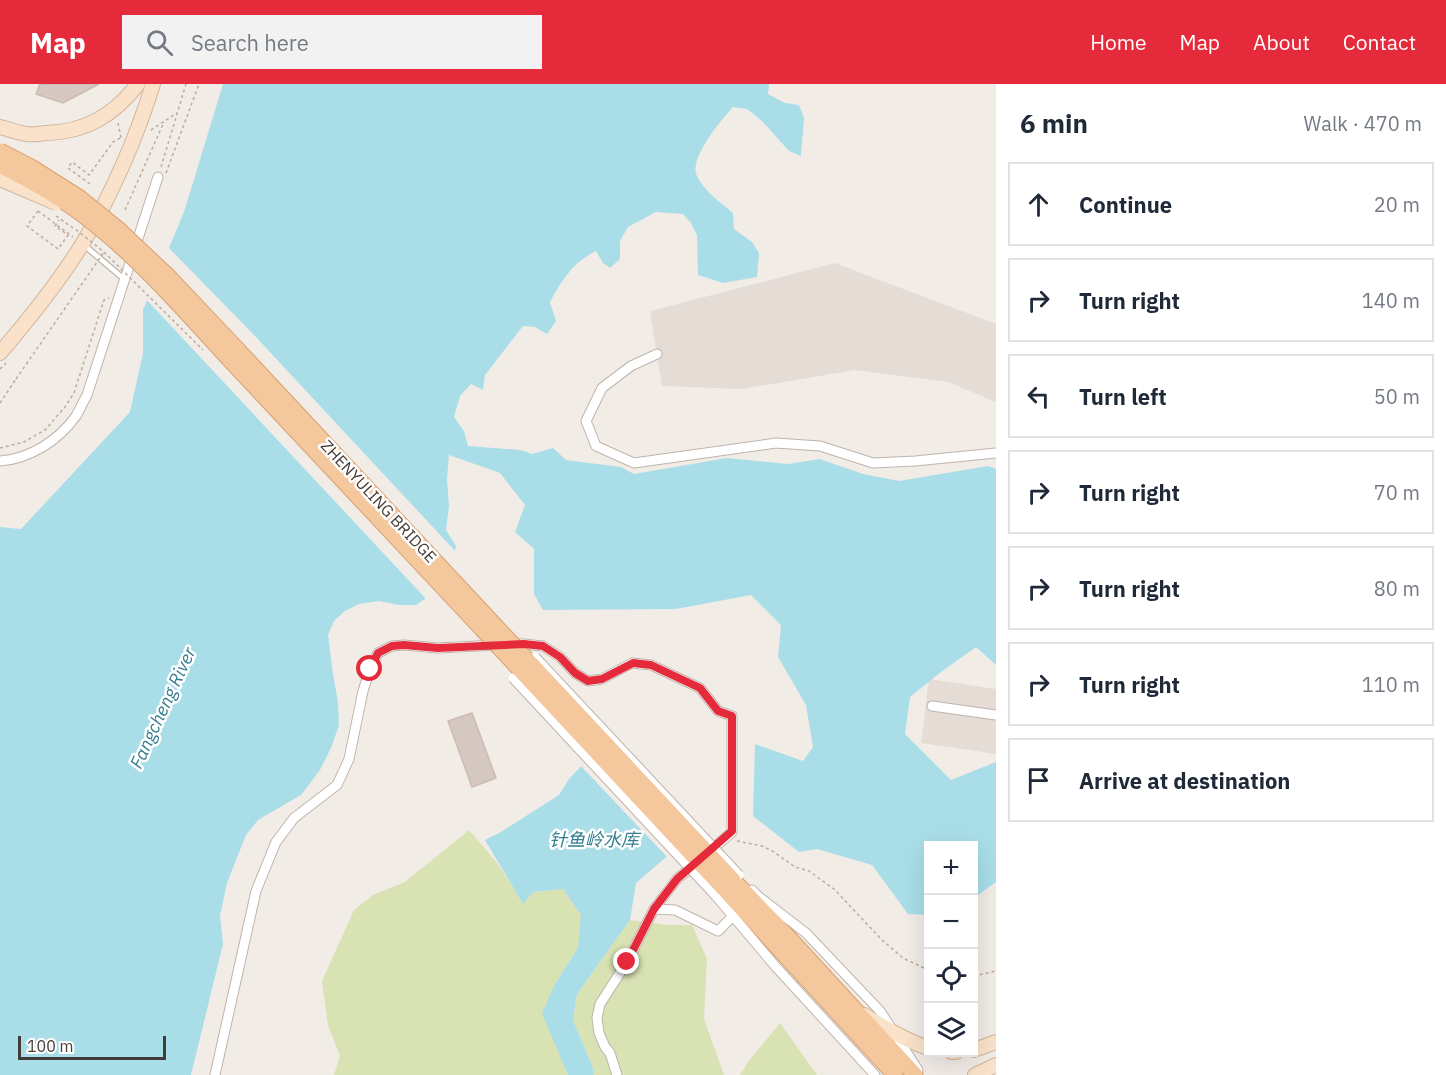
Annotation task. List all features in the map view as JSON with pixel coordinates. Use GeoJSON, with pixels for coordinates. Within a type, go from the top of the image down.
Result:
{"type":"FeatureCollection","features":[{"type":"Feature","properties":{"kind":"main road"},"geometry":{"type":"LineString","coordinates":[[0,127],[28,134],[64,132],[87,125],[112,111],[138,84]]}},
{"type":"Feature","properties":{"kind":"main road"},"geometry":{"type":"LineString","coordinates":[[0,353],[42,303],[122,168],[127,140],[153,84]]}},
{"type":"Feature","properties":{"kind":"main road","name":"ZHENYULING BRIDGE"},"geometry":{"type":"LineString","coordinates":[[0,151],[31,167],[80,198],[117,228],[169,277],[728,885]]}},
{"type":"Feature","properties":{"kind":"main road","name":"ZHENYULING BRIDGE"},"geometry":{"type":"LineString","coordinates":[[0,165],[26,177],[73,207],[84,224],[110,236],[161,285],[728,885]]}},
{"type":"Feature","properties":{"kind":"main road"},"geometry":{"type":"LineString","coordinates":[[0,179],[25,188],[84,224]]}},
{"type":"Feature","properties":{"kind":"main road"},"geometry":{"type":"LineString","coordinates":[[728,885],[856,1010],[915,1075]]}},
{"type":"Feature","properties":{"kind":"main road"},"geometry":{"type":"LineString","coordinates":[[728,885],[895,1075]]}},
{"type":"Feature","properties":{"kind":"main road"},"geometry":{"type":"LineString","coordinates":[[856,1010],[895,1035],[924,1047]]}},
{"type":"Feature","properties":{"kind":"main road"},"geometry":{"type":"LineString","coordinates":[[978,1049],[996,1042]]}},
{"type":"Feature","properties":{"kind":"main road"},"geometry":{"type":"LineString","coordinates":[[975,1075],[996,1065]]}},
{"type":"Feature","properties":{"kind":"street"},"geometry":{"type":"LineString","coordinates":[[0,461],[29,454],[52,441],[77,414],[87,395],[161,178]]}},
{"type":"Feature","properties":{"kind":"street"},"geometry":{"type":"LineString","coordinates":[[657,354],[631,366],[602,388],[585,422],[596,446],[634,463],[776,443],[820,446],[873,463],[996,453]]}},
{"type":"Feature","properties":{"kind":"street"},"geometry":{"type":"LineString","coordinates":[[215,1075],[256,891],[276,842],[294,818],[337,784],[349,759],[363,691],[378,653],[392,646],[404,645],[438,648],[524,644],[543,646],[588,681],[602,679],[633,663],[651,665],[700,688],[718,711],[732,716],[732,831],[677,879],[654,909],[627,962],[598,1010],[599,1033],[610,1053],[617,1075]]}},
{"type":"Feature","properties":{"kind":"street"},"geometry":{"type":"LineString","coordinates":[[535,657],[728,885],[734,915],[776,968],[875,1075]]}},
{"type":"Feature","properties":{"kind":"street"},"geometry":{"type":"LineString","coordinates":[[513,678],[728,885],[758,896],[806,933],[880,1011],[921,1075]]}},
{"type":"Feature","properties":{"kind":"street"},"geometry":{"type":"LineString","coordinates":[[932,706],[996,715]]}},
{"type":"Feature","properties":{"kind":"street"},"geometry":{"type":"LineString","coordinates":[[654,909],[675,910],[718,931],[734,915]]}},
{"type":"Feature","properties":{"kind":"lane"},"geometry":{"type":"LineString","coordinates":[[78,241],[125,280]]}},
{"type":"Feature","properties":{"kind":"path"},"geometry":{"type":"LineString","coordinates":[[161,178],[186,84]]}},
{"type":"Feature","properties":{"kind":"path"},"geometry":{"type":"LineString","coordinates":[[161,178],[200,84]]}},
{"type":"Feature","properties":{"kind":"path"},"geometry":{"type":"LineString","coordinates":[[112,111],[127,140]]}},
{"type":"Feature","properties":{"kind":"path"},"geometry":{"type":"LineString","coordinates":[[118,146],[178,113]]}},
{"type":"Feature","properties":{"kind":"path"},"geometry":{"type":"LineString","coordinates":[[125,210],[164,122]]}},
{"type":"Feature","properties":{"kind":"path"},"geometry":{"type":"LineString","coordinates":[[90,184],[68,168],[72,162],[89,175],[113,142],[127,140]]}},
{"type":"Feature","properties":{"kind":"path"},"geometry":{"type":"LineString","coordinates":[[59,220],[55,226],[68,235],[58,249],[27,226],[38,211],[78,241],[84,224]]}},
{"type":"Feature","properties":{"kind":"path"},"geometry":{"type":"LineString","coordinates":[[51,212],[104,252],[208,354]]}},
{"type":"Feature","properties":{"kind":"path"},"geometry":{"type":"LineString","coordinates":[[0,403],[104,252]]}},
{"type":"Feature","properties":{"kind":"path"},"geometry":{"type":"LineString","coordinates":[[0,448],[24,442],[45,430],[65,407],[74,393],[104,300],[119,297]]}},
{"type":"Feature","properties":{"kind":"path"},"geometry":{"type":"LineString","coordinates":[[724,839],[762,846],[795,867],[809,871],[834,889],[882,940],[903,958],[924,968]]}},
{"type":"Feature","properties":{"kind":"path"},"geometry":{"type":"LineString","coordinates":[[978,975],[996,971]]}},
{"type":"Feature","properties":{"kind":"shaded area"},"geometry":{"type":"Polygon","coordinates":[[[835,263],[996,324],[996,402],[948,382],[855,370],[742,389],[662,386],[650,311],[835,263]]]}},
{"type":"Feature","properties":{"kind":"shaded area"},"geometry":{"type":"Polygon","coordinates":[[[929,679],[996,689],[996,754],[921,743],[929,679]]]}},
{"type":"Feature","properties":{"kind":"green space"},"geometry":{"type":"Polygon","coordinates":[[[469,830],[498,864],[523,903],[533,892],[563,889],[582,915],[578,948],[555,984],[560,1054],[568,1075],[334,1075],[340,1056],[328,1025],[322,981],[354,910],[373,895],[405,882],[469,830]]]}},
{"type":"Feature","properties":{"kind":"green space"},"geometry":{"type":"Polygon","coordinates":[[[630,920],[667,925],[692,925],[707,959],[704,1019],[724,1075],[594,1075],[573,1020],[577,994],[630,920]]]}},
{"type":"Feature","properties":{"kind":"green space"},"geometry":{"type":"Polygon","coordinates":[[[780,1023],[817,1075],[740,1075],[748,1062],[780,1023]]]}},
{"type":"Feature","properties":{"kind":"water","name":"Fangcheng River"},"geometry":{"type":"Polygon","coordinates":[[[223,84],[769,84],[768,94],[785,103],[799,105],[804,118],[801,156],[789,151],[762,121],[747,109],[733,107],[721,120],[697,160],[697,176],[704,187],[733,213],[734,229],[752,242],[759,253],[757,277],[723,283],[698,275],[697,235],[691,223],[683,214],[656,212],[628,227],[620,241],[620,259],[610,268],[603,263],[596,251],[575,266],[550,302],[556,321],[547,334],[535,327],[523,326],[485,375],[483,390],[471,384],[460,396],[454,417],[464,431],[468,446],[521,450],[532,454],[553,448],[566,460],[621,467],[634,474],[727,458],[788,464],[820,459],[863,474],[899,481],[988,466],[996,469],[996,665],[976,647],[941,672],[910,697],[905,734],[951,780],[996,762],[996,882],[978,895],[978,841],[924,841],[924,915],[908,914],[872,865],[817,849],[799,852],[753,816],[755,744],[803,761],[813,747],[806,705],[778,657],[781,625],[751,595],[676,609],[543,610],[534,594],[534,549],[515,532],[525,505],[500,473],[449,455],[447,479],[449,506],[446,530],[456,546],[447,584],[416,605],[399,605],[379,601],[359,604],[345,611],[334,621],[328,635],[339,725],[320,770],[301,795],[258,820],[246,835],[227,883],[220,916],[223,944],[191,1075],[0,1075],[0,527],[21,529],[130,412],[143,353],[143,310],[184,212],[223,84]]]}},
{"type":"Feature","properties":{"kind":"water","name":"针鱼岭水库"},"geometry":{"type":"Polygon","coordinates":[[[592,755],[679,846],[636,883],[630,920],[577,994],[573,1020],[594,1075],[568,1075],[542,1013],[555,984],[578,948],[581,915],[563,889],[533,892],[523,904],[485,840],[559,795],[569,779],[592,755]]]}},
{"type":"Feature","properties":{"kind":"pier"},"geometry":{"type":"Polygon","coordinates":[[[167,246],[253,334],[457,553],[450,586],[428,601],[145,298],[167,246]]]}},
{"type":"Feature","properties":{"kind":"pier"},"geometry":{"type":"Polygon","coordinates":[[[590,752],[682,848],[669,859],[579,764],[590,752]]]}},
{"type":"Feature","properties":{"kind":"building"},"geometry":{"type":"Polygon","coordinates":[[[40,84],[99,84],[63,103],[36,94],[40,84]]]}},
{"type":"Feature","properties":{"kind":"building"},"geometry":{"type":"Polygon","coordinates":[[[472,713],[496,778],[472,787],[448,721],[472,713]]]}},
{"type":"Feature","properties":{"kind":"route"},"geometry":{"type":"LineString","coordinates":[[370,669],[378,653],[392,646],[438,648],[524,644],[543,646],[588,681],[602,679],[633,663],[651,665],[700,688],[718,711],[732,716],[732,831],[677,879],[654,909],[627,962]]}}]}
